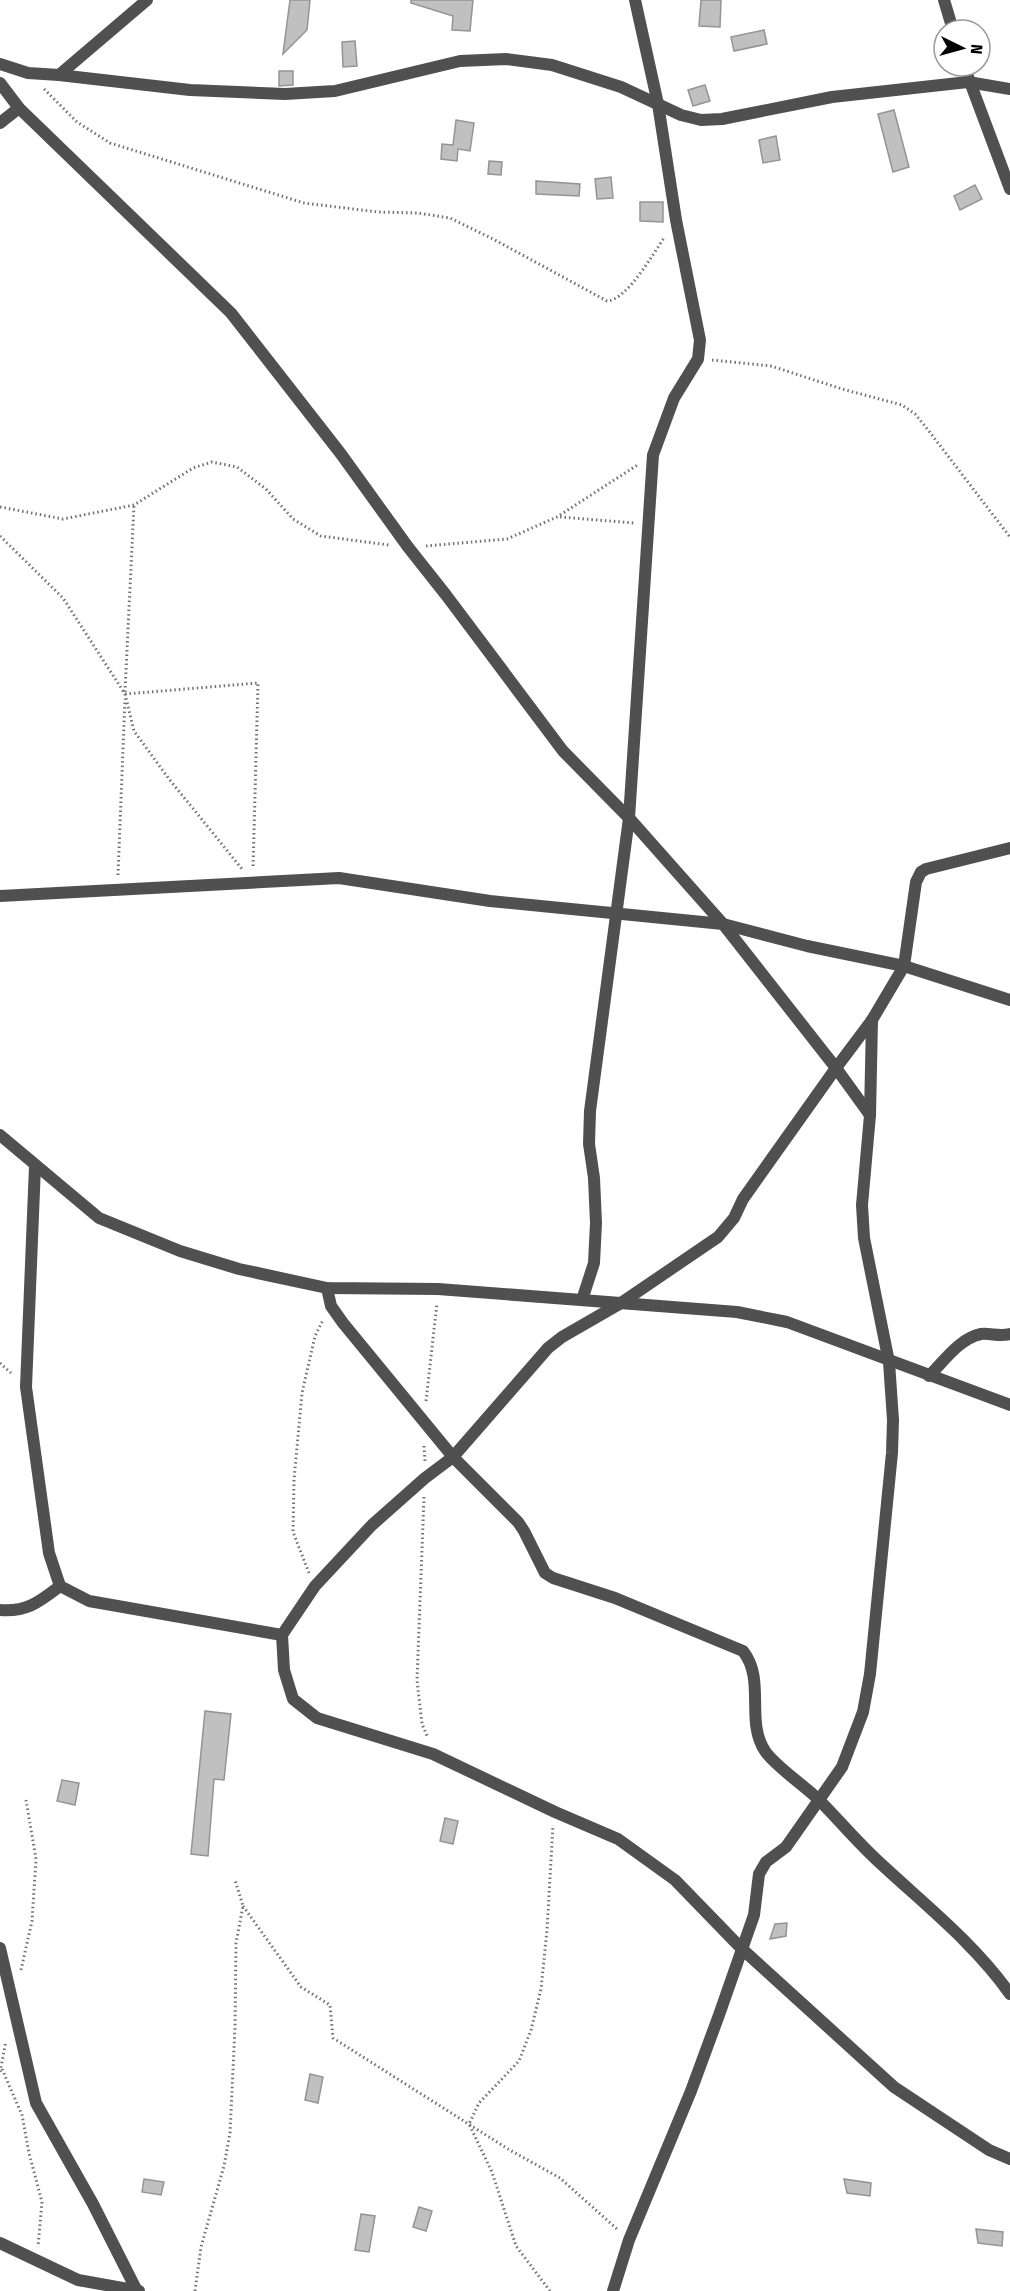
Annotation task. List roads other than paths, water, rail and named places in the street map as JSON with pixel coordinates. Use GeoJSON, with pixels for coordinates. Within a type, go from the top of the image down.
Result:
{"type":"FeatureCollection","features":[{"type":"Feature","properties":{"kind":"street"},"geometry":{"type":"LineString","coordinates":[[59,75],[147,0]]}},
{"type":"Feature","properties":{"kind":"street"},"geometry":{"type":"LineString","coordinates":[[582,1300],[594,1263],[596,1223],[594,1178],[589,1144],[590,1110],[614,915],[629,818],[653,455],[674,398],[698,359],[700,340],[676,220],[658,104],[635,0]]}},
{"type":"Feature","properties":{"kind":"street"},"geometry":{"type":"LineString","coordinates":[[944,0],[949,18]]}},
{"type":"Feature","properties":{"kind":"street"},"geometry":{"type":"LineString","coordinates":[[0,64],[28,73],[190,90],[285,94],[335,91],[460,61],[506,58],[552,65],[621,87],[681,115],[701,120],[722,119],[832,97],[968,82],[1010,89]]}},
{"type":"Feature","properties":{"kind":"street"},"geometry":{"type":"LineString","coordinates":[[967,78],[1010,189]]}},
{"type":"Feature","properties":{"kind":"street"},"geometry":{"type":"LineString","coordinates":[[0,83],[19,108],[231,312],[341,454],[408,547],[563,751],[629,818],[723,924],[870,1115]]}},
{"type":"Feature","properties":{"kind":"street"},"geometry":{"type":"LineString","coordinates":[[0,123],[19,108]]}},
{"type":"Feature","properties":{"kind":"street"},"geometry":{"type":"LineString","coordinates":[[1010,848],[921,872],[916,882],[904,966],[872,1020],[836,1068],[744,1200],[734,1218],[718,1237],[621,1304],[562,1337],[548,1348],[453,1457],[425,1478],[372,1525],[315,1586],[282,1635],[284,1670],[293,1699],[317,1718],[434,1754],[555,1812],[618,1839],[675,1880],[741,1948],[894,2087],[989,2150],[1010,2159]]}},
{"type":"Feature","properties":{"kind":"street"},"geometry":{"type":"LineString","coordinates":[[0,896],[339,878],[490,902],[723,924],[807,946],[904,966],[1010,1000]]}},
{"type":"Feature","properties":{"kind":"street"},"geometry":{"type":"LineString","coordinates":[[613,2291],[629,2240],[691,2091],[754,1915],[759,1875],[766,1862],[786,1847],[842,1767],[863,1712],[870,1674],[892,1452],[893,1420],[889,1362],[864,1238],[862,1205],[870,1115],[872,1020]]}},
{"type":"Feature","properties":{"kind":"street"},"geometry":{"type":"LineString","coordinates":[[0,1135],[99,1218],[180,1251],[239,1269],[327,1288],[438,1289],[736,1312],[787,1322],[838,1340],[889,1362],[1010,1405]]}},
{"type":"Feature","properties":{"kind":"street"},"geometry":{"type":"LineString","coordinates":[[35,1166],[26,1387],[49,1553],[60,1586],[89,1601],[282,1635]]}},
{"type":"Feature","properties":{"kind":"street"},"geometry":{"type":"LineString","coordinates":[[327,1288],[331,1306],[424,1423],[453,1457],[525,1531],[545,1573],[553,1578],[615,1598],[743,1651],[751,1661],[754,1672],[756,1725],[766,1752],[818,1800],[876,1859],[945,1922],[989,1967],[1010,1994]]}},
{"type":"Feature","properties":{"kind":"street"},"geometry":{"type":"LineString","coordinates":[[930,1376],[970,1336],[988,1333],[1010,1334]]}},
{"type":"Feature","properties":{"kind":"street"},"geometry":{"type":"LineString","coordinates":[[0,1610],[18,1612],[41,1601],[60,1586]]}},
{"type":"Feature","properties":{"kind":"street"},"geometry":{"type":"LineString","coordinates":[[0,1948],[36,2103],[93,2204],[138,2291]]}},
{"type":"Feature","properties":{"kind":"street"},"geometry":{"type":"LineString","coordinates":[[0,2243],[78,2280],[138,2291]]}}]}
